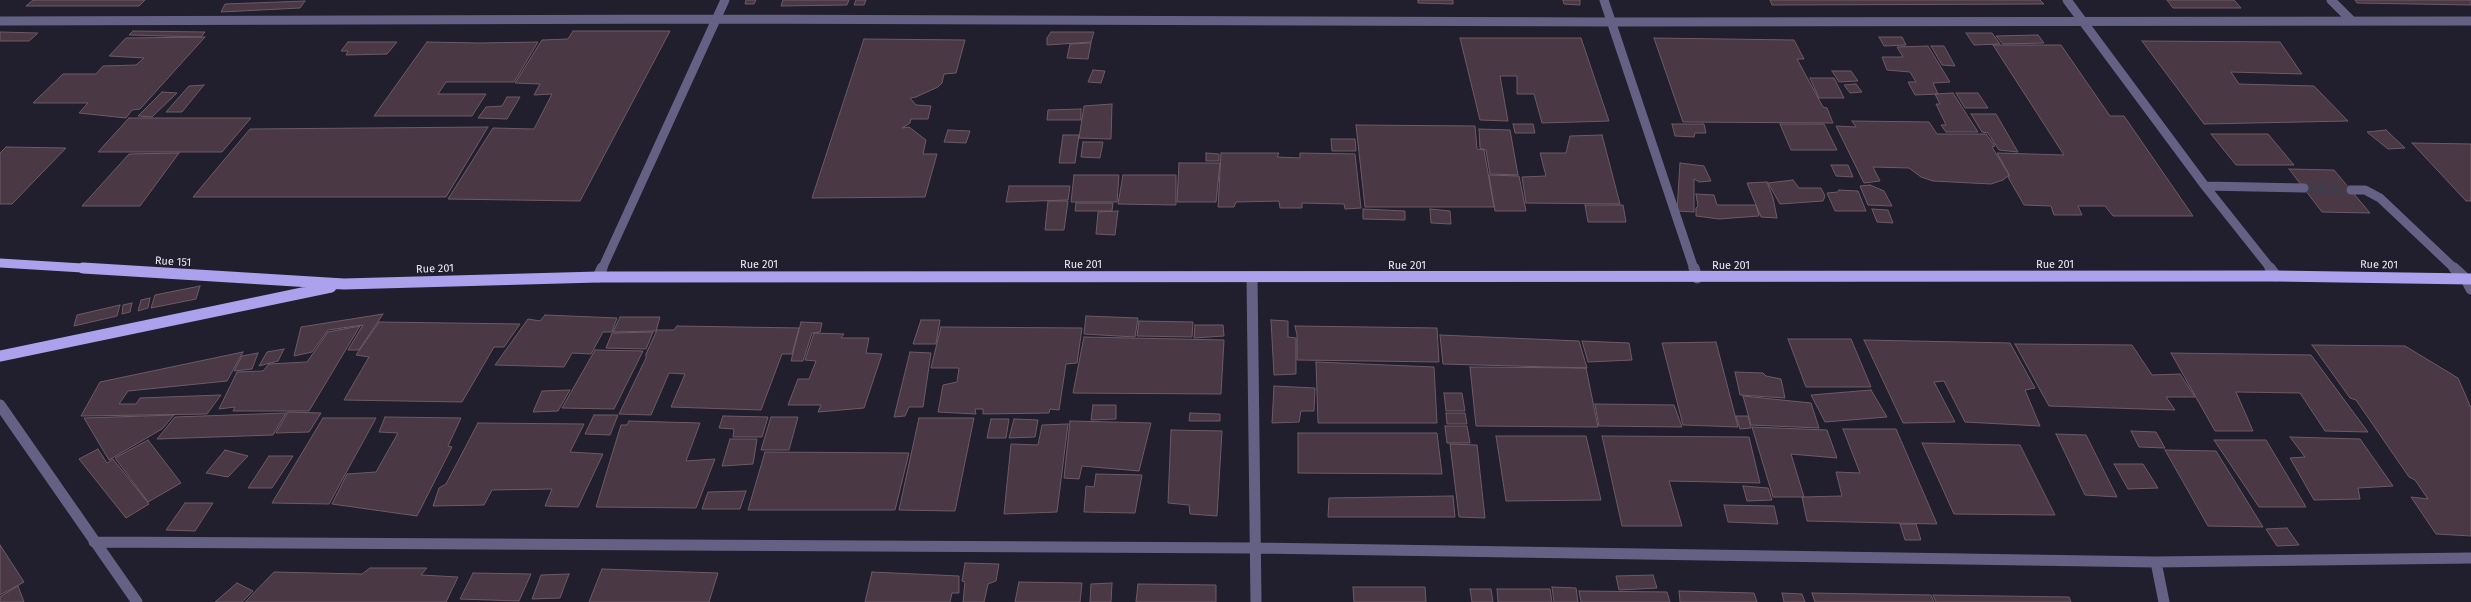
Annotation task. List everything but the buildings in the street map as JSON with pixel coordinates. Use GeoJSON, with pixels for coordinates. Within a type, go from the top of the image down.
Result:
{"type":"FeatureCollection","features":[{"type":"Feature","properties":{"kind":"main road","name":"Rue 151"},"geometry":{"type":"LineString","coordinates":[[0,263],[344,284]]}},
{"type":"Feature","properties":{"kind":"main road","name":"Rue 201"},"geometry":{"type":"LineString","coordinates":[[344,284],[598,277],[1697,278],[2276,276],[2468,279]]}},
{"type":"Feature","properties":{"kind":"main road"},"geometry":{"type":"LineString","coordinates":[[0,356],[344,284]]}},
{"type":"Feature","properties":{"kind":"street"},"geometry":{"type":"LineString","coordinates":[[598,277],[725,0]]}},
{"type":"Feature","properties":{"kind":"street"},"geometry":{"type":"LineString","coordinates":[[1604,0],[1697,278]]}},
{"type":"Feature","properties":{"kind":"street"},"geometry":{"type":"LineString","coordinates":[[2067,0],[2205,186],[2276,276]]}},
{"type":"Feature","properties":{"kind":"street"},"geometry":{"type":"LineString","coordinates":[[2331,0],[2352,21]]}},
{"type":"Feature","properties":{"kind":"street"},"geometry":{"type":"LineString","coordinates":[[0,21],[716,19],[1612,22],[2471,21]]}},
{"type":"Feature","properties":{"kind":"street"},"geometry":{"type":"LineString","coordinates":[[2205,186],[2304,188]]}},
{"type":"Feature","properties":{"kind":"street"},"geometry":{"type":"LineString","coordinates":[[2351,190],[2365,190],[2380,198],[2468,279],[2471,289]]}},
{"type":"Feature","properties":{"kind":"street"},"geometry":{"type":"LineString","coordinates":[[1252,277],[1257,548],[1256,602]]}},
{"type":"Feature","properties":{"kind":"street"},"geometry":{"type":"LineString","coordinates":[[0,405],[137,602]]}},
{"type":"Feature","properties":{"kind":"street"},"geometry":{"type":"LineString","coordinates":[[94,542],[1257,548],[2156,562],[2471,558]]}},
{"type":"Feature","properties":{"kind":"street"},"geometry":{"type":"LineString","coordinates":[[2156,562],[2164,602]]}},
{"type":"Feature","properties":{"kind":"tunnel"},"geometry":{"type":"LineString","coordinates":[[2304,188],[2351,190]]}}]}
